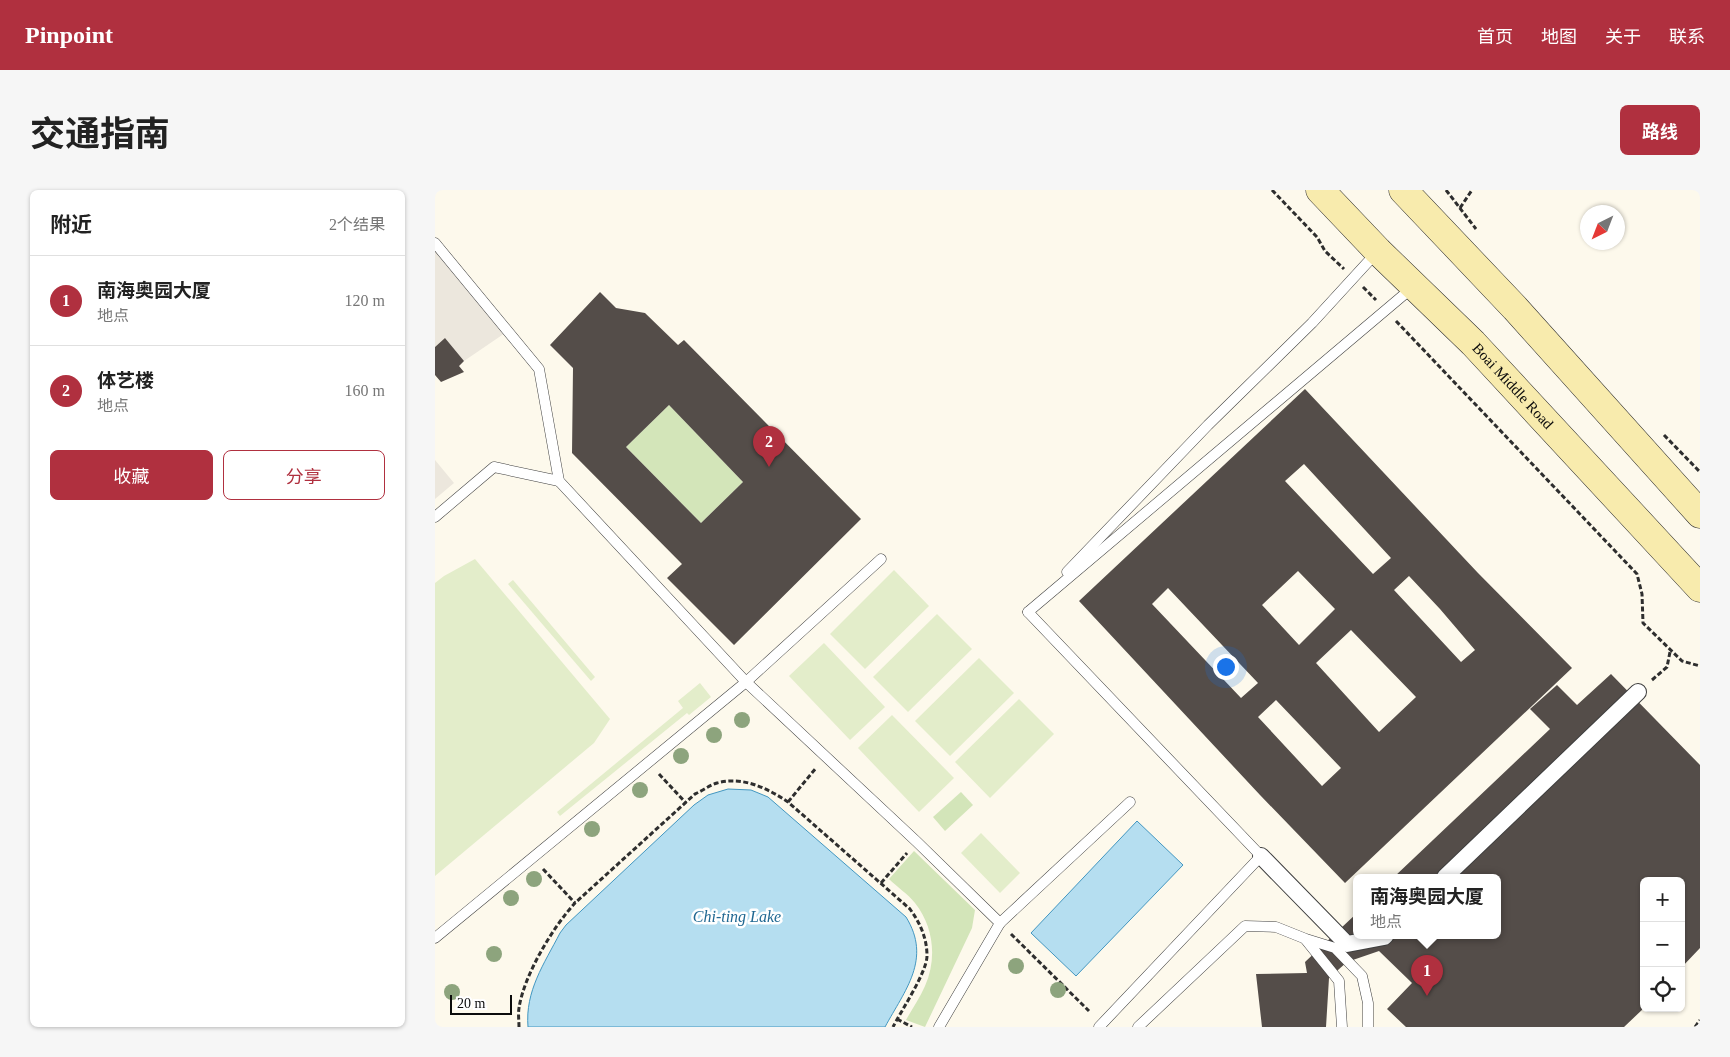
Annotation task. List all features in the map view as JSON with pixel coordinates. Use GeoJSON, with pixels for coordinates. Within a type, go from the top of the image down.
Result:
{"type":"FeatureCollection","features":[{"type":"Feature","properties":{"kind":"main road","name":"Boai Middle Road"},"geometry":{"type":"LineString","coordinates":[[1320,190],[1378,251],[1479,350],[1700,588]]}},
{"type":"Feature","properties":{"kind":"main road"},"geometry":{"type":"LineString","coordinates":[[1403,190],[1515,308],[1700,514]]}},
{"type":"Feature","properties":{"kind":"street"},"geometry":{"type":"LineString","coordinates":[[1448,874],[1638,692]]}},
{"type":"Feature","properties":{"kind":"street"},"geometry":{"type":"LineString","coordinates":[[1261,856],[1347,944],[1373,939]]}},
{"type":"Feature","properties":{"kind":"lane"},"geometry":{"type":"LineString","coordinates":[[435,243],[539,370],[559,481],[746,682],[917,842],[1000,923]]}},
{"type":"Feature","properties":{"kind":"lane"},"geometry":{"type":"LineString","coordinates":[[1028,612],[1202,432],[1312,322],[1378,251]]}},
{"type":"Feature","properties":{"kind":"lane"},"geometry":{"type":"LineString","coordinates":[[1028,612],[1414,286]]}},
{"type":"Feature","properties":{"kind":"lane"},"geometry":{"type":"LineString","coordinates":[[435,517],[494,467],[559,481]]}},
{"type":"Feature","properties":{"kind":"lane"},"geometry":{"type":"LineString","coordinates":[[435,938],[746,682],[881,559]]}},
{"type":"Feature","properties":{"kind":"lane"},"geometry":{"type":"LineString","coordinates":[[1028,612],[1261,856],[1099,1027]]}},
{"type":"Feature","properties":{"kind":"lane"},"geometry":{"type":"LineString","coordinates":[[939,1027],[1000,923],[1130,802]]}},
{"type":"Feature","properties":{"kind":"lane"},"geometry":{"type":"LineString","coordinates":[[1138,1027],[1245,926],[1276,926],[1306,940],[1335,948],[1362,976],[1368,1003],[1368,1027]]}},
{"type":"Feature","properties":{"kind":"lane"},"geometry":{"type":"LineString","coordinates":[[1306,940],[1339,981],[1342,1027]]}},
{"type":"Feature","properties":{"kind":"path"},"geometry":{"type":"LineString","coordinates":[[1272,190],[1317,237],[1325,251]]}},
{"type":"Feature","properties":{"kind":"path"},"geometry":{"type":"LineString","coordinates":[[1461,208],[1472,190]]}},
{"type":"Feature","properties":{"kind":"path"},"geometry":{"type":"LineString","coordinates":[[1362,286],[1378,303]]}},
{"type":"Feature","properties":{"kind":"path"},"geometry":{"type":"LineString","coordinates":[[1397,322],[1637,574],[1642,594],[1643,623],[1670,652],[1682,661],[1700,666]]}},
{"type":"Feature","properties":{"kind":"path"},"geometry":{"type":"LineString","coordinates":[[1661,432],[1700,472]]}},
{"type":"Feature","properties":{"kind":"path"},"geometry":{"type":"LineString","coordinates":[[1667,667],[1670,652]]}},
{"type":"Feature","properties":{"kind":"path"},"geometry":{"type":"LineString","coordinates":[[788,802],[826,756]]}},
{"type":"Feature","properties":{"kind":"path"},"geometry":{"type":"LineString","coordinates":[[648,762],[685,803]]}},
{"type":"Feature","properties":{"kind":"path"},"geometry":{"type":"LineString","coordinates":[[519,1027],[518,1009],[524,988],[553,930],[575,903],[695,794],[717,783],[744,782],[767,788],[788,802],[910,909],[921,923],[927,958],[923,970],[893,1027]]}},
{"type":"Feature","properties":{"kind":"path"},"geometry":{"type":"LineString","coordinates":[[881,883],[917,842]]}},
{"type":"Feature","properties":{"kind":"path"},"geometry":{"type":"LineString","coordinates":[[532,858],[575,903]]}},
{"type":"Feature","properties":{"kind":"path"},"geometry":{"type":"LineString","coordinates":[[1000,923],[1089,1010]]}},
{"type":"Feature","properties":{"kind":"path"},"geometry":{"type":"LineString","coordinates":[[897,1019],[912,1027]]}},
{"type":"Feature","properties":{"kind":"path"},"geometry":{"type":"LineString","coordinates":[[1695,1027],[1700,1020]]}},
{"type":"Feature","properties":{"kind":"green space"},"geometry":{"type":"Polygon","coordinates":[[[669,405],[743,482],[701,523],[626,447],[669,405]]]}},
{"type":"Feature","properties":{"kind":"green space"},"geometry":{"type":"Polygon","coordinates":[[[475,559],[610,719],[594,743],[435,876],[435,583],[475,559]]]}},
{"type":"Feature","properties":{"kind":"green space"},"geometry":{"type":"Polygon","coordinates":[[[894,570],[929,606],[865,669],[830,634],[894,570]]]}},
{"type":"Feature","properties":{"kind":"green space"},"geometry":{"type":"Polygon","coordinates":[[[513,580],[595,677],[591,681],[508,584],[513,580]]]}},
{"type":"Feature","properties":{"kind":"green space"},"geometry":{"type":"Polygon","coordinates":[[[937,614],[972,649],[908,712],[873,677],[937,614]]]}},
{"type":"Feature","properties":{"kind":"green space"},"geometry":{"type":"Polygon","coordinates":[[[824,643],[885,707],[850,740],[789,676],[824,643]]]}},
{"type":"Feature","properties":{"kind":"green space"},"geometry":{"type":"Polygon","coordinates":[[[979,658],[1014,693],[950,756],[915,721],[979,658]]]}},
{"type":"Feature","properties":{"kind":"green space"},"geometry":{"type":"Polygon","coordinates":[[[700,683],[711,697],[689,715],[687,713],[560,816],[557,812],[683,708],[678,701],[700,683]]]}},
{"type":"Feature","properties":{"kind":"green space"},"geometry":{"type":"Polygon","coordinates":[[[1019,699],[1054,734],[990,798],[955,762],[1019,699]]]}},
{"type":"Feature","properties":{"kind":"green space"},"geometry":{"type":"Polygon","coordinates":[[[892,715],[954,778],[919,812],[858,748],[892,715]]]}},
{"type":"Feature","properties":{"kind":"green space"},"geometry":{"type":"Polygon","coordinates":[[[961,792],[973,805],[945,831],[933,817],[961,792]]]}},
{"type":"Feature","properties":{"kind":"green space"},"geometry":{"type":"Polygon","coordinates":[[[981,833],[1020,873],[1000,893],[961,853],[981,833]]]}},
{"type":"Feature","properties":{"kind":"green space"},"geometry":{"type":"Polygon","coordinates":[[[914,851],[975,910],[972,928],[925,1027],[906,1020],[921,995],[929,976],[932,954],[930,933],[915,903],[889,879],[914,851]]]}},
{"type":"Feature","properties":{"kind":"shaded area"},"geometry":{"type":"Polygon","coordinates":[[[435,243],[508,331],[464,361],[445,338],[435,347],[435,243]]]}},
{"type":"Feature","properties":{"kind":"shaded area"},"geometry":{"type":"Polygon","coordinates":[[[435,460],[454,483],[435,499],[435,460]]]}},
{"type":"Feature","properties":{"kind":"water","name":"Chi-ting Lake"},"geometry":{"type":"Polygon","coordinates":[[[728,789],[751,790],[768,797],[906,917],[917,947],[916,961],[907,987],[885,1027],[528,1027],[529,1001],[537,978],[566,925],[694,805],[708,795],[728,789]]]}},
{"type":"Feature","properties":{"kind":"water"},"geometry":{"type":"Polygon","coordinates":[[[1137,821],[1183,865],[1076,976],[1031,933],[1137,821]]]}},
{"type":"Feature","properties":{"kind":"building"},"geometry":{"type":"Polygon","coordinates":[[[600,292],[616,308],[645,313],[678,345],[684,340],[861,519],[734,645],[667,578],[682,564],[572,453],[573,368],[550,345],[600,292]],[[669,405],[626,447],[701,523],[743,482],[669,405]]]}},
{"type":"Feature","properties":{"kind":"building"},"geometry":{"type":"Polygon","coordinates":[[[445,338],[464,361],[459,366],[464,372],[441,382],[435,375],[435,347],[445,338]]]}},
{"type":"Feature","properties":{"kind":"building"},"geometry":{"type":"Polygon","coordinates":[[[1305,389],[1478,573],[1572,668],[1345,883],[1079,601],[1305,389]],[[1304,464],[1285,481],[1373,574],[1391,558],[1304,464]],[[1298,571],[1262,605],[1299,645],[1335,609],[1298,571]],[[1409,576],[1394,590],[1461,662],[1475,650],[1409,576]],[[1168,588],[1152,604],[1241,698],[1258,683],[1168,588]],[[1351,630],[1316,663],[1379,732],[1416,697],[1351,630]],[[1276,700],[1258,717],[1322,786],[1341,768],[1276,700]]]}},
{"type":"Feature","properties":{"kind":"building"},"geometry":{"type":"Polygon","coordinates":[[[1611,674],[1700,765],[1700,948],[1685,964],[1685,877],[1640,877],[1640,1012],[1624,1027],[1406,1027],[1387,1009],[1412,983],[1379,951],[1347,962],[1329,978],[1326,1027],[1262,1027],[1256,974],[1307,973],[1305,962],[1353,917],[1353,939],[1501,939],[1501,874],[1397,874],[1550,729],[1530,709],[1557,685],[1577,705],[1611,674]]]}},
{"type":"Feature","properties":{"kind":"place","name":"体艺楼"},"geometry":{"type":"Point","coordinates":[769,467]}},
{"type":"Feature","properties":{"kind":"place","name":"南海奥园大厦"},"geometry":{"type":"Point","coordinates":[1427,996]}}]}
